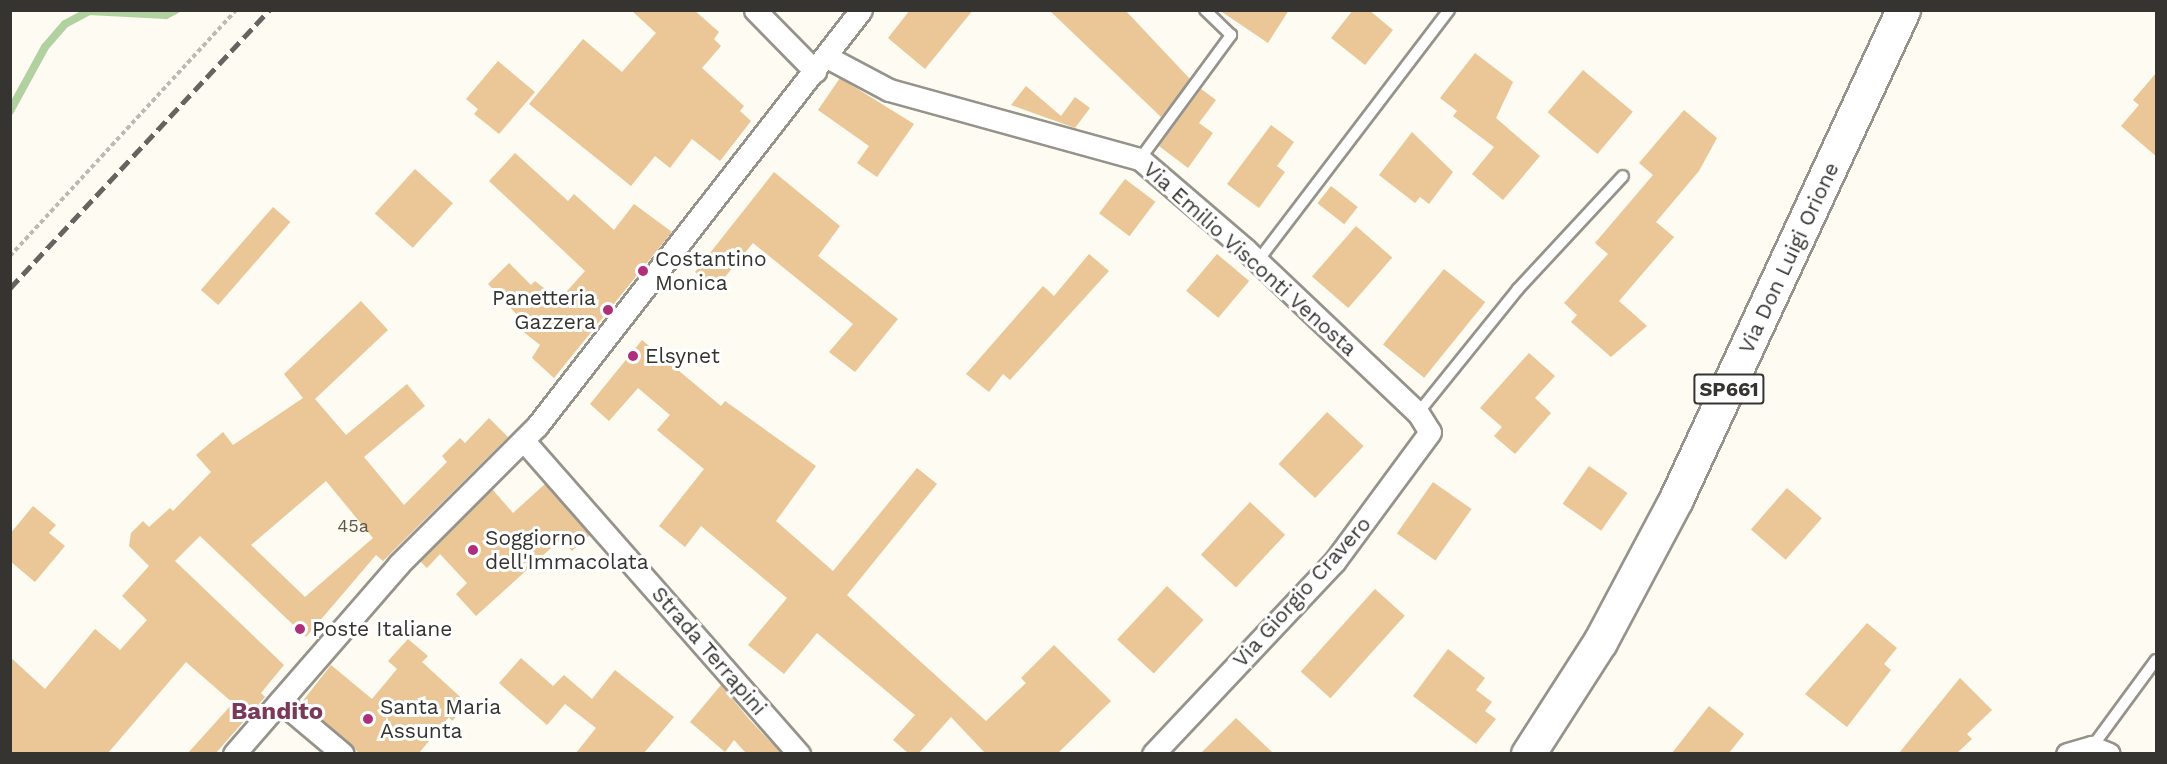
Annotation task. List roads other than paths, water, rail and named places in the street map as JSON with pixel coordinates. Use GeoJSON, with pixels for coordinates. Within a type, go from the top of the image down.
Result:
{"type":"FeatureCollection","features":[{"type":"Feature","properties":{"kind":"main road","name":"Via Don Luigi Orione"},"geometry":{"type":"LineString","coordinates":[[1528,753],[1600,642],[1676,499],[1903,10]]}},
{"type":"Feature","properties":{"kind":"street","name":"Via Emilio Visconti Venosta"},"geometry":{"type":"LineString","coordinates":[[755,10],[821,64],[889,90],[1140,159],[1257,262],[1418,413]]}},
{"type":"Feature","properties":{"kind":"street"},"geometry":{"type":"LineString","coordinates":[[234,753],[399,564],[524,441],[861,10]]}},
{"type":"Feature","properties":{"kind":"street","name":"Via Giorgio Cravero"},"geometry":{"type":"LineString","coordinates":[[1153,753],[1348,544],[1424,446],[1430,432],[1418,413]]}},
{"type":"Feature","properties":{"kind":"street","name":"Strada Terrapini"},"geometry":{"type":"LineString","coordinates":[[524,441],[799,753]]}},
{"type":"Feature","properties":{"kind":"street"},"geometry":{"type":"LineString","coordinates":[[280,701],[343,753]]}},
{"type":"Feature","properties":{"kind":"street"},"geometry":{"type":"LineString","coordinates":[[2067,753],[2101,750]]}},
{"type":"Feature","properties":{"kind":"lane"},"geometry":{"type":"LineString","coordinates":[[1140,159],[1231,35],[1205,10]]}},
{"type":"Feature","properties":{"kind":"lane"},"geometry":{"type":"LineString","coordinates":[[1257,262],[1449,10]]}},
{"type":"Feature","properties":{"kind":"lane"},"geometry":{"type":"LineString","coordinates":[[1418,413],[1518,289],[1623,176]]}},
{"type":"Feature","properties":{"kind":"lane"},"geometry":{"type":"LineString","coordinates":[[2101,750],[2157,660]]}},
{"type":"Feature","properties":{"kind":"waterway"},"geometry":{"type":"LineString","coordinates":[[10,111],[45,47],[65,24],[89,11],[166,15],[176,10]]}},
{"type":"Feature","properties":{"kind":"railway"},"geometry":{"type":"LineString","coordinates":[[10,288],[269,10]]}},
{"type":"Feature","properties":{"kind":"place","name":"Costantino Monica"},"geometry":{"type":"Point","coordinates":[643,271]}},
{"type":"Feature","properties":{"kind":"place","name":"Panetteria Gazzera"},"geometry":{"type":"Point","coordinates":[608,310]}},
{"type":"Feature","properties":{"kind":"place","name":"Elsynet"},"geometry":{"type":"Point","coordinates":[633,356]}},
{"type":"Feature","properties":{"kind":"place","name":"Soggiorno dell'Immacolata"},"geometry":{"type":"Point","coordinates":[473,550]}},
{"type":"Feature","properties":{"kind":"place","name":"Poste Italiane"},"geometry":{"type":"Point","coordinates":[300,629]}},
{"type":"Feature","properties":{"kind":"place","name":"Santa Maria Assunta"},"geometry":{"type":"Point","coordinates":[368,719]}},
{"type":"Feature","properties":{"kind":"district","name":"Bandito"},"geometry":{"type":"Point","coordinates":[277,712]}}]}
